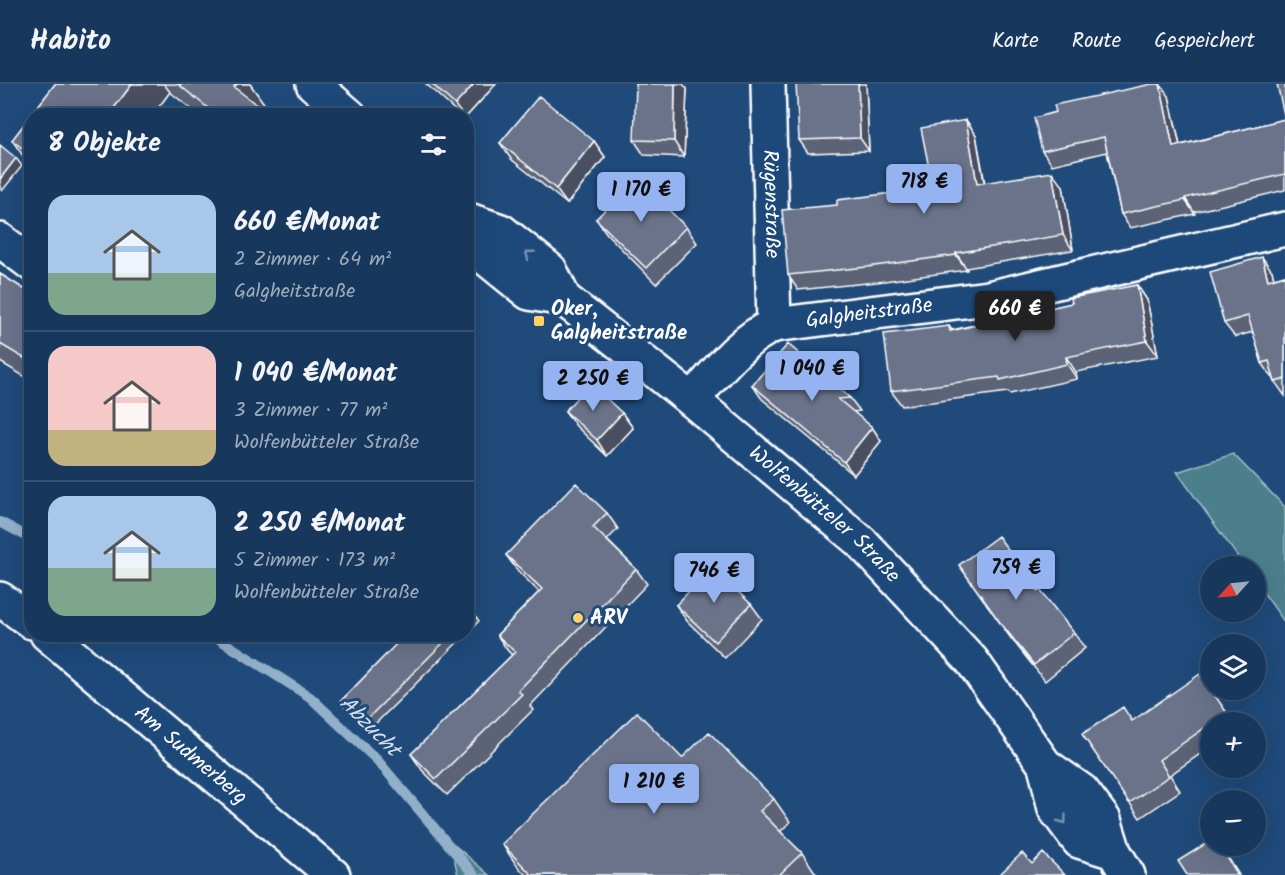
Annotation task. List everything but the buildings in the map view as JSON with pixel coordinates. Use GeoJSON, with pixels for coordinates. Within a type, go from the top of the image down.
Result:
{"type":"FeatureCollection","features":[{"type":"Feature","properties":{"kind":"street"},"geometry":{"type":"LineString","coordinates":[[313,84],[341,108]]}},
{"type":"Feature","properties":{"kind":"street","name":"Rügenstraße"},"geometry":{"type":"LineString","coordinates":[[768,84],[774,325]]}},
{"type":"Feature","properties":{"kind":"street","name":"Wolfenbütteler Straße"},"geometry":{"type":"LineString","coordinates":[[474,222],[501,231],[550,270],[564,299],[692,400],[861,542],[972,661],[1045,765],[1082,791],[1104,820],[1121,864]]}},
{"type":"Feature","properties":{"kind":"street","name":"Galgheitstraße"},"geometry":{"type":"LineString","coordinates":[[692,400],[737,349],[757,333],[774,325],[988,298],[1285,229]]}},
{"type":"Feature","properties":{"kind":"street"},"geometry":{"type":"LineString","coordinates":[[0,240],[24,258]]}},
{"type":"Feature","properties":{"kind":"street","name":"Wolfenbütteler Straße"},"geometry":{"type":"LineString","coordinates":[[474,240],[482,255],[529,293],[564,299]]}},
{"type":"Feature","properties":{"kind":"street"},"geometry":{"type":"LineString","coordinates":[[0,599],[24,616]]}},
{"type":"Feature","properties":{"kind":"street","name":"Am Sudmerberg"},"geometry":{"type":"LineString","coordinates":[[56,642],[333,875]]}},
{"type":"Feature","properties":{"kind":"green space"},"geometry":{"type":"Polygon","coordinates":[[[1233,454],[1285,507],[1285,623],[1266,596],[1266,556],[1237,556],[1177,472],[1233,454]]]}},
{"type":"Feature","properties":{"kind":"green space"},"geometry":{"type":"Polygon","coordinates":[[[450,841],[489,875],[458,875],[450,841]]]}},
{"type":"Feature","properties":{"kind":"waterway","name":"Abzucht"},"geometry":{"type":"LineString","coordinates":[[0,522],[24,535]]}},
{"type":"Feature","properties":{"kind":"waterway","name":"Abzucht"},"geometry":{"type":"LineString","coordinates":[[224,642],[310,697],[378,761],[474,875]]}},
{"type":"Feature","properties":{"kind":"place","name":"Oker, Galgheitstraße"},"geometry":{"type":"Point","coordinates":[539,321]}},
{"type":"Feature","properties":{"kind":"place","name":"ARV"},"geometry":{"type":"Point","coordinates":[578,618]}}]}
